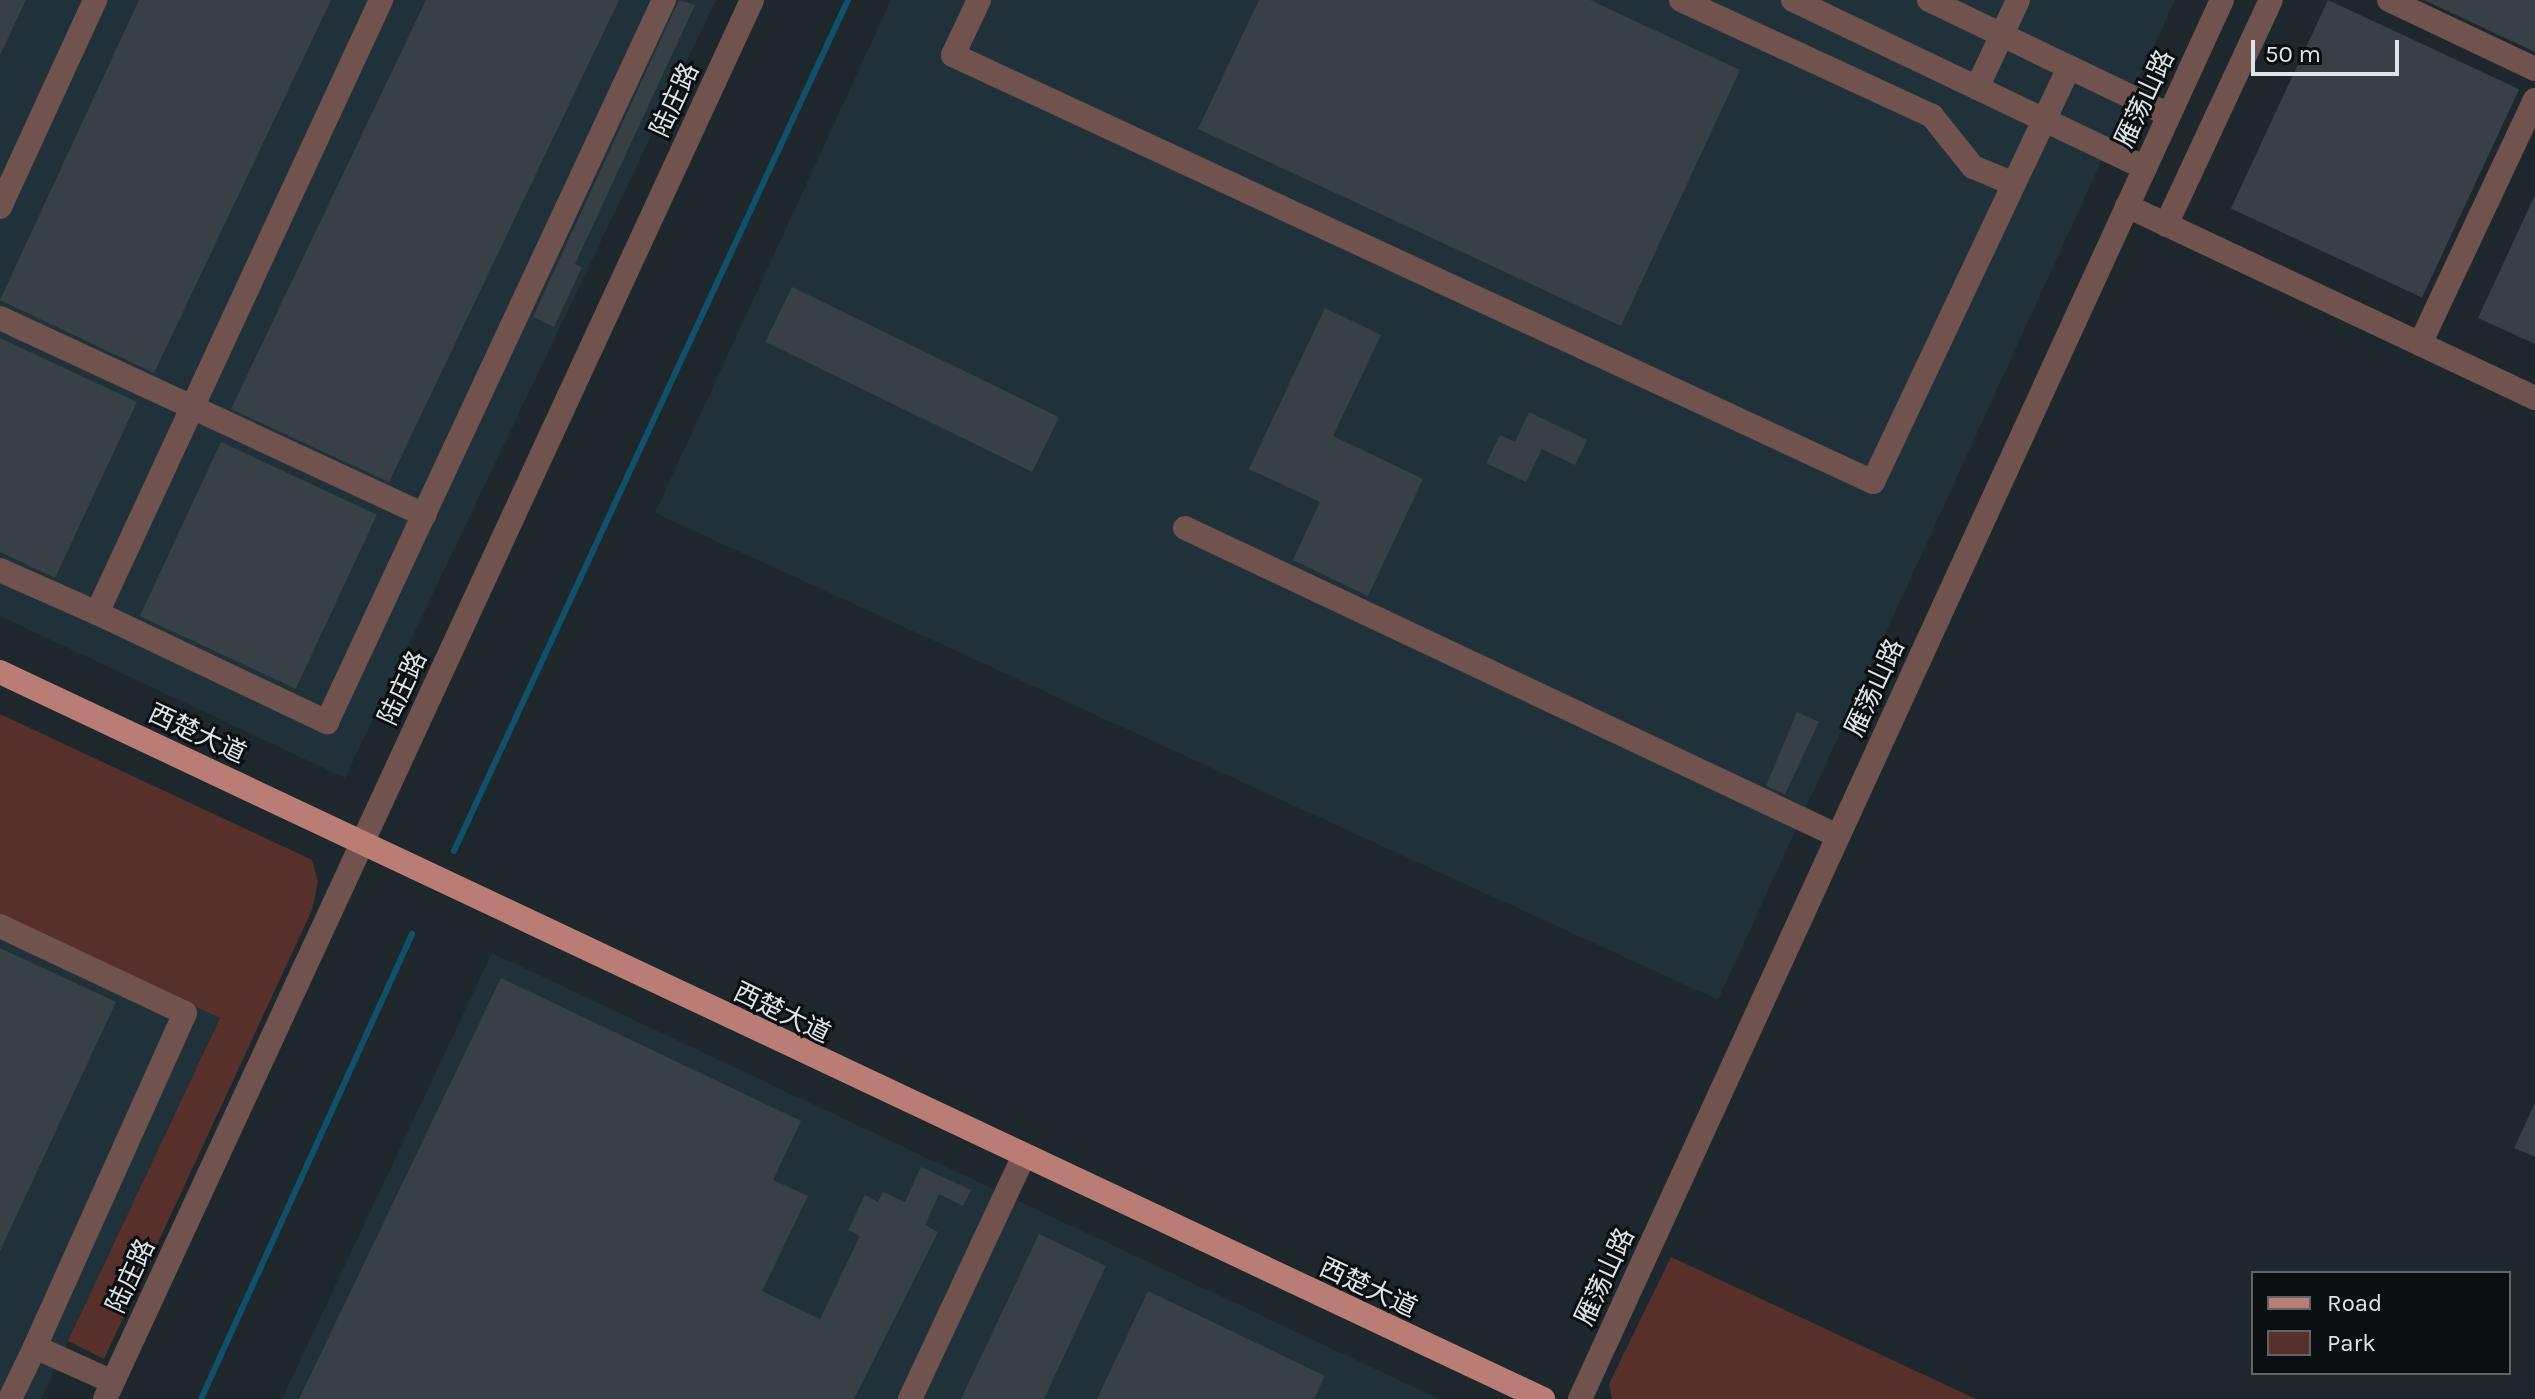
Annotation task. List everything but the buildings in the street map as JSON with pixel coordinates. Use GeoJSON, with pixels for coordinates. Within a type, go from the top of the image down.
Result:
{"type":"FeatureCollection","features":[{"type":"Feature","properties":{"kind":"main road","name":"西楚大道"},"geometry":{"type":"LineString","coordinates":[[0,672],[1022,1160],[1543,1399]]}},
{"type":"Feature","properties":{"kind":"street"},"geometry":{"type":"LineString","coordinates":[[0,207],[95,0]]}},
{"type":"Feature","properties":{"kind":"street"},"geometry":{"type":"LineString","coordinates":[[97,613],[381,0]]}},
{"type":"Feature","properties":{"kind":"street"},"geometry":{"type":"LineString","coordinates":[[0,570],[327,722],[664,0]]}},
{"type":"Feature","properties":{"kind":"street","name":"陆庄路"},"geometry":{"type":"LineString","coordinates":[[109,1391],[752,0]]}},
{"type":"Feature","properties":{"kind":"street"},"geometry":{"type":"LineString","coordinates":[[979,0],[953,55],[1873,482],[2069,67]]}},
{"type":"Feature","properties":{"kind":"street"},"geometry":{"type":"LineString","coordinates":[[1681,0],[1932,116],[1973,167],[2014,184]]}},
{"type":"Feature","properties":{"kind":"street"},"geometry":{"type":"LineString","coordinates":[[1793,0],[2145,168]]}},
{"type":"Feature","properties":{"kind":"street"},"geometry":{"type":"LineString","coordinates":[[1929,0],[2169,115]]}},
{"type":"Feature","properties":{"kind":"street"},"geometry":{"type":"LineString","coordinates":[[1977,88],[2018,0]]}},
{"type":"Feature","properties":{"kind":"street","name":"雁荡山路"},"geometry":{"type":"LineString","coordinates":[[1580,1399],[2222,0]]}},
{"type":"Feature","properties":{"kind":"street"},"geometry":{"type":"LineString","coordinates":[[2166,225],[2271,0]]}},
{"type":"Feature","properties":{"kind":"street"},"geometry":{"type":"LineString","coordinates":[[2389,0],[2535,69]]}},
{"type":"Feature","properties":{"kind":"street"},"geometry":{"type":"LineString","coordinates":[[2420,344],[2535,100]]}},
{"type":"Feature","properties":{"kind":"street"},"geometry":{"type":"LineString","coordinates":[[2127,206],[2535,398]]}},
{"type":"Feature","properties":{"kind":"street"},"geometry":{"type":"LineString","coordinates":[[0,318],[424,515]]}},
{"type":"Feature","properties":{"kind":"street"},"geometry":{"type":"LineString","coordinates":[[1185,528],[1838,836]]}},
{"type":"Feature","properties":{"kind":"street"},"geometry":{"type":"LineString","coordinates":[[0,926],[185,1013],[10,1399]]}},
{"type":"Feature","properties":{"kind":"street"},"geometry":{"type":"LineString","coordinates":[[910,1399],[1022,1160]]}},
{"type":"Feature","properties":{"kind":"street"},"geometry":{"type":"LineString","coordinates":[[35,1347],[109,1391]]}},
{"type":"Feature","properties":{"kind":"shaded area"},"geometry":{"type":"Polygon","coordinates":[[[0,0],[716,0],[345,778],[0,616],[0,0]]]}},
{"type":"Feature","properties":{"kind":"shaded area"},"geometry":{"type":"Polygon","coordinates":[[[891,0],[2175,0],[1718,1000],[655,513],[891,0]]]}},
{"type":"Feature","properties":{"kind":"shaded area"},"geometry":{"type":"Polygon","coordinates":[[[0,916],[220,1018],[41,1399],[0,1399],[0,916]]]}},
{"type":"Feature","properties":{"kind":"shaded area"},"geometry":{"type":"Polygon","coordinates":[[[492,953],[1439,1399],[282,1399],[492,953]]]}},
{"type":"Feature","properties":{"kind":"green space"},"geometry":{"type":"Polygon","coordinates":[[[0,714],[312,860],[318,882],[312,910],[104,1359],[68,1341],[220,1018],[0,916],[0,714]]]}},
{"type":"Feature","properties":{"kind":"green space"},"geometry":{"type":"Polygon","coordinates":[[[1671,1257],[1976,1399],[1612,1399],[1609,1384],[1671,1257]]]}},
{"type":"Feature","properties":{"kind":"waterway"},"geometry":{"type":"LineString","coordinates":[[454,851],[848,0]]}},
{"type":"Feature","properties":{"kind":"waterway"},"geometry":{"type":"LineString","coordinates":[[201,1399],[412,934]]}}]}
